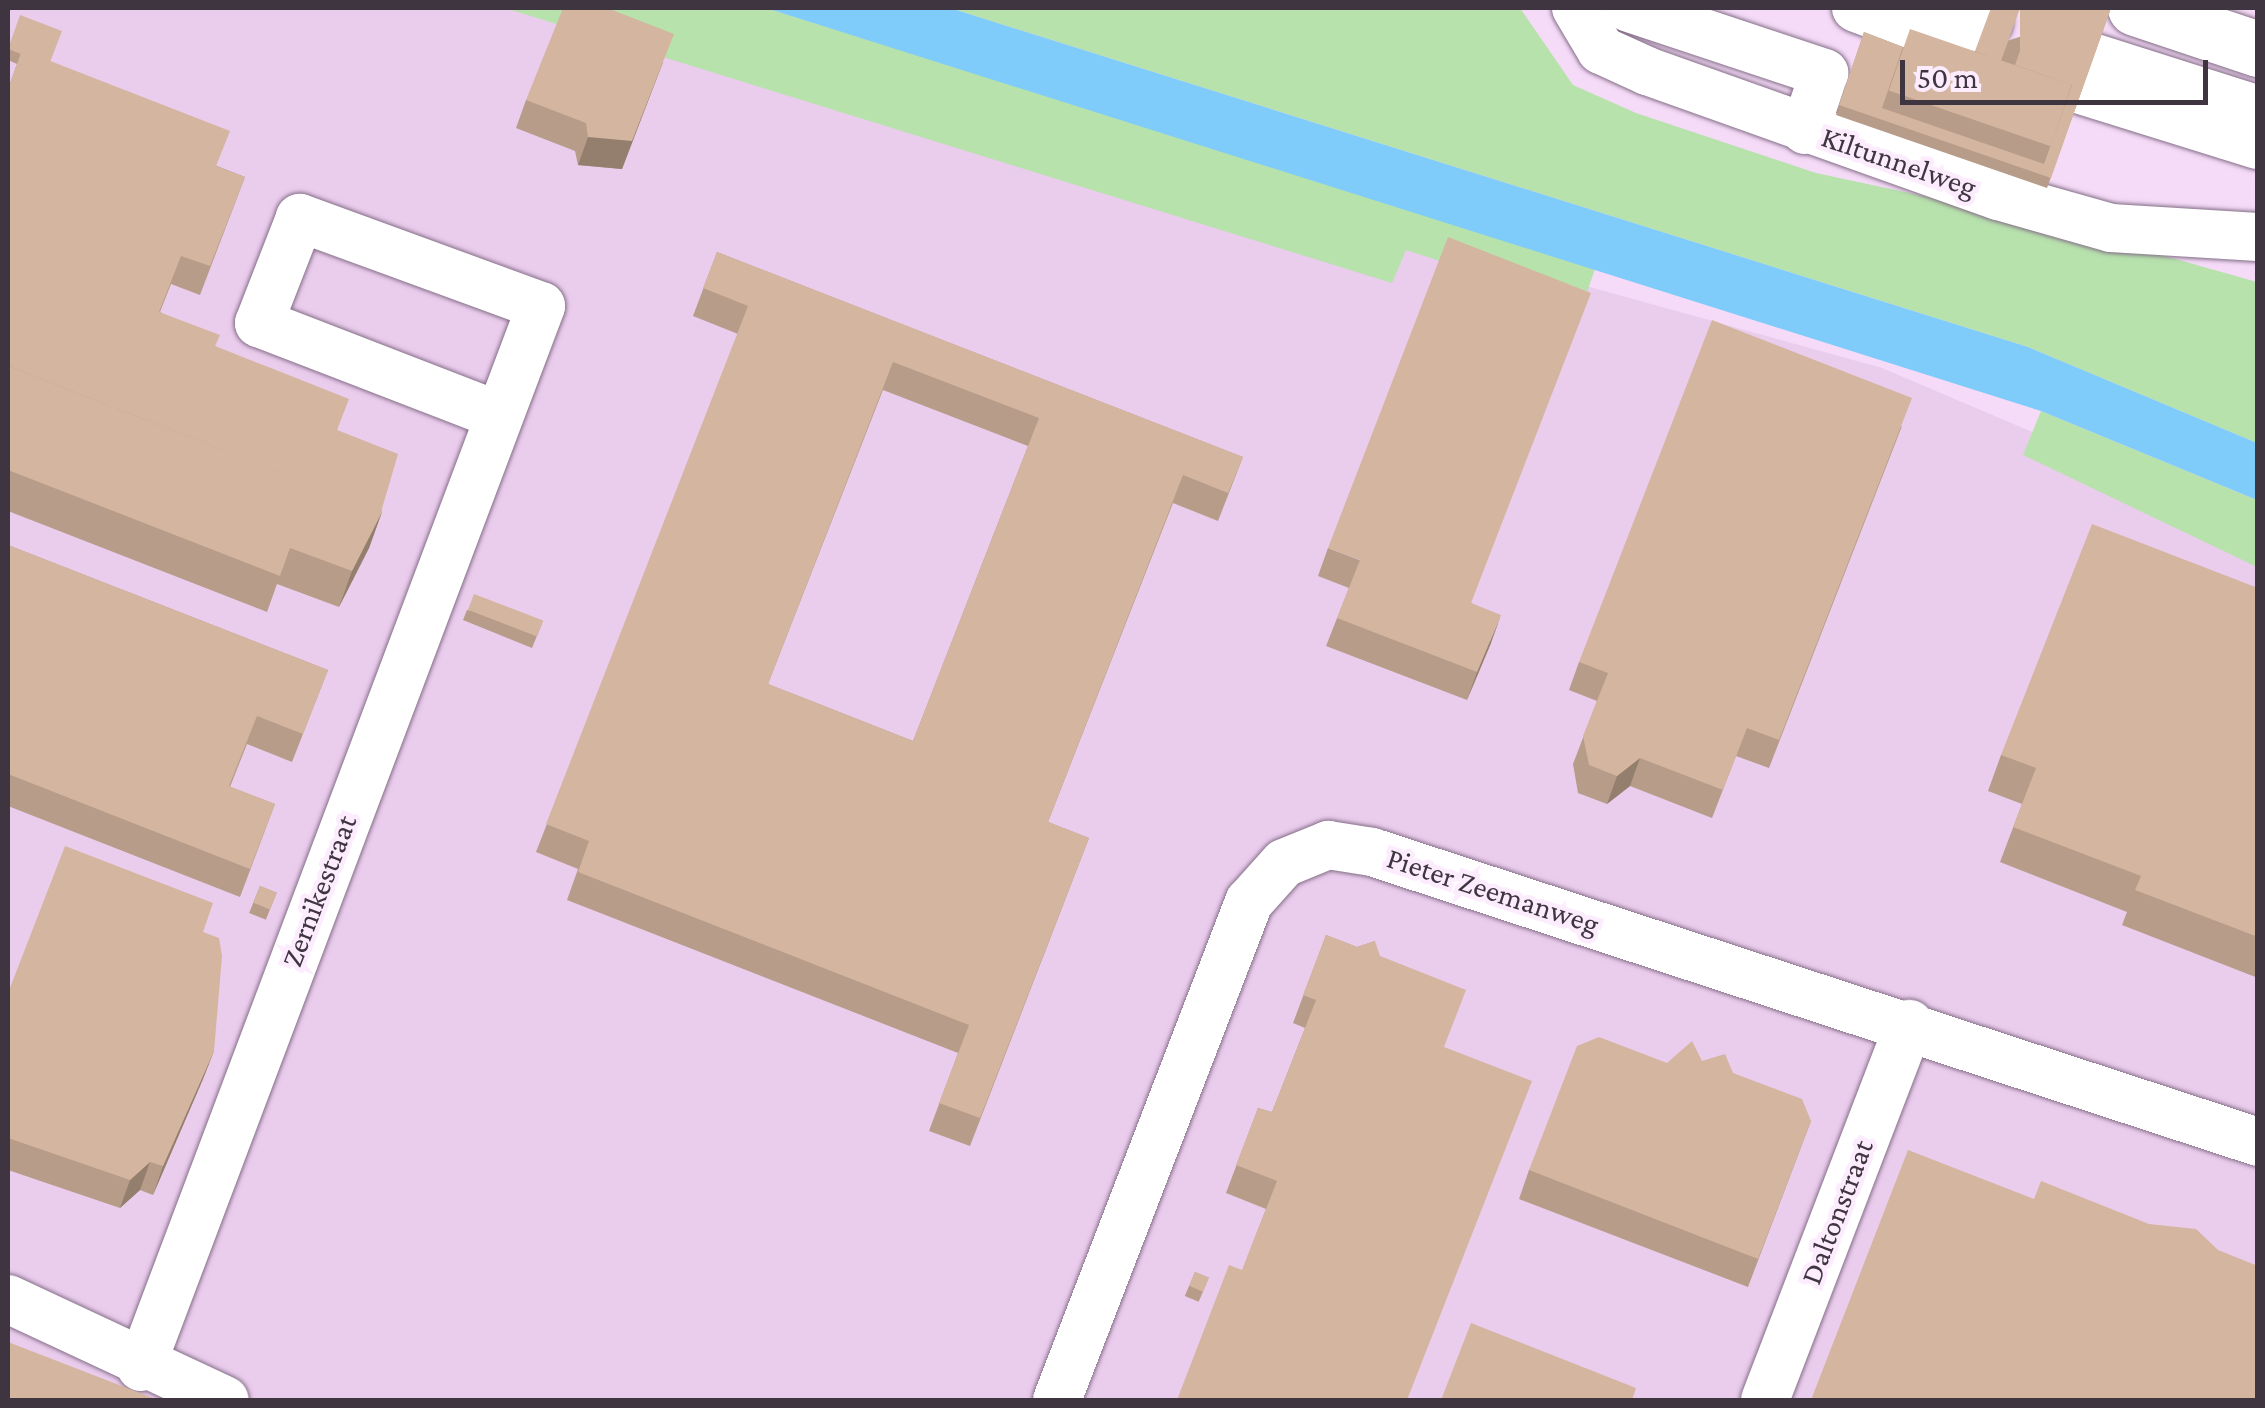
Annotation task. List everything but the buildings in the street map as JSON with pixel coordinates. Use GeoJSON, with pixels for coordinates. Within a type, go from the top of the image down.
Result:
{"type":"FeatureCollection","features":[{"type":"Feature","properties":{"kind":"main road"},"geometry":{"type":"LineString","coordinates":[[2232,8],[2258,17]]}},
{"type":"Feature","properties":{"kind":"main road"},"geometry":{"type":"LineString","coordinates":[[2102,47],[2258,50]]}},
{"type":"Feature","properties":{"kind":"main road"},"geometry":{"type":"LineString","coordinates":[[2102,47],[2258,84]]}},
{"type":"Feature","properties":{"kind":"main road"},"geometry":{"type":"LineString","coordinates":[[2102,47],[2258,113]]}},
{"type":"Feature","properties":{"kind":"street","name":"Kiltunnelweg"},"geometry":{"type":"LineString","coordinates":[[1576,8],[1601,50],[1804,130],[2111,228],[2258,237]]}},
{"type":"Feature","properties":{"kind":"street"},"geometry":{"type":"LineString","coordinates":[[1630,8],[1824,73],[1804,130]]}},
{"type":"Feature","properties":{"kind":"street"},"geometry":{"type":"LineString","coordinates":[[1856,8],[1969,27]]}},
{"type":"Feature","properties":{"kind":"street"},"geometry":{"type":"LineString","coordinates":[[2102,47],[2258,145]]}},
{"type":"Feature","properties":{"kind":"street","name":"Zernikestraat"},"geometry":{"type":"LineString","coordinates":[[141,1367],[541,306],[300,218],[259,324],[497,415]]}},
{"type":"Feature","properties":{"kind":"street","name":"Pieter Zeemanweg"},"geometry":{"type":"LineString","coordinates":[[1057,1400],[1249,902],[1284,862],[1328,845],[1372,852],[1909,1024],[2258,1142]]}},
{"type":"Feature","properties":{"kind":"street","name":"Daltonstraat"},"geometry":{"type":"LineString","coordinates":[[1765,1400],[1909,1024]]}},
{"type":"Feature","properties":{"kind":"street"},"geometry":{"type":"LineString","coordinates":[[8,1299],[141,1367],[226,1400]]}},
{"type":"Feature","properties":{"kind":"shaded area"},"geometry":{"type":"Polygon","coordinates":[[[8,8],[582,8],[1882,368],[2257,528],[2257,1400],[8,1400],[8,8]]]}},
{"type":"Feature","properties":{"kind":"green space"},"geometry":{"type":"Polygon","coordinates":[[[505,8],[766,8],[1596,266],[1582,307],[1406,250],[1392,283],[505,8]]]}},
{"type":"Feature","properties":{"kind":"green space"},"geometry":{"type":"Polygon","coordinates":[[[950,8],[1520,8],[1573,85],[1636,113],[1816,173],[2041,221],[2257,282],[2257,443],[2028,347],[950,8]]]}},
{"type":"Feature","properties":{"kind":"green space"},"geometry":{"type":"Polygon","coordinates":[[[2041,411],[2257,500],[2257,567],[2023,455],[2041,411]]]}},
{"type":"Feature","properties":{"kind":"water"},"geometry":{"type":"Polygon","coordinates":[[[766,8],[950,8],[2028,347],[2257,443],[2257,500],[2041,411],[766,8]]]}}]}
